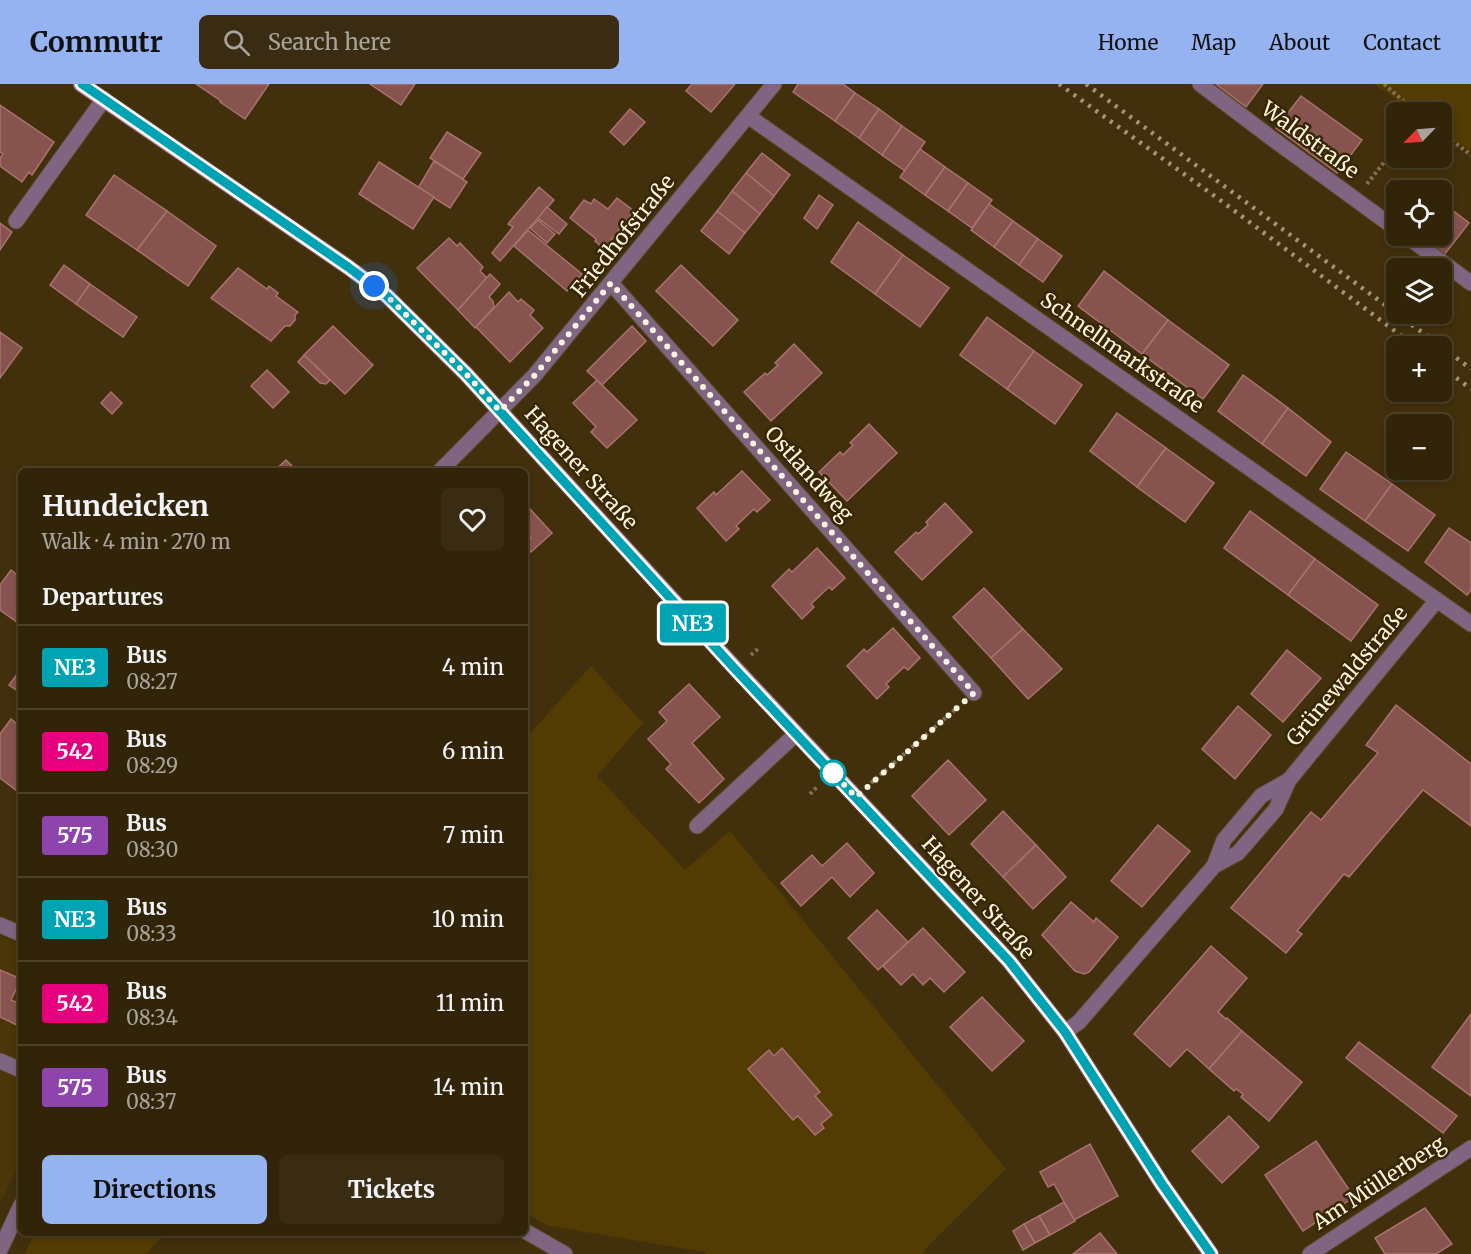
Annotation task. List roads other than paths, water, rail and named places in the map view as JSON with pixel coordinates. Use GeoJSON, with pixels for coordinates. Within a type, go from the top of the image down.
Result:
{"type":"FeatureCollection","features":[{"type":"Feature","properties":{"kind":"main road","name":"Hagener Straße"},"geometry":{"type":"LineString","coordinates":[[81,84],[387,296],[466,374],[796,734],[1009,961],[1065,1032],[1162,1184],[1211,1254]]}},
{"type":"Feature","properties":{"kind":"street","name":"Friedhofstraße"},"geometry":{"type":"LineString","coordinates":[[443,468],[534,376],[774,84]]}},
{"type":"Feature","properties":{"kind":"street","name":"Waldstraße"},"geometry":{"type":"LineString","coordinates":[[1200,84],[1386,222]]}},
{"type":"Feature","properties":{"kind":"street"},"geometry":{"type":"LineString","coordinates":[[16,221],[104,99]]}},
{"type":"Feature","properties":{"kind":"street","name":"Schnellmarkstraße"},"geometry":{"type":"LineString","coordinates":[[748,116],[1471,624]]}},
{"type":"Feature","properties":{"kind":"street"},"geometry":{"type":"LineString","coordinates":[[1420,246],[1471,283]]}},
{"type":"Feature","properties":{"kind":"street","name":"Ostlandweg"},"geometry":{"type":"LineString","coordinates":[[611,283],[974,693]]}},
{"type":"Feature","properties":{"kind":"street","name":"Grünewaldstraße"},"geometry":{"type":"LineString","coordinates":[[1065,1032],[1079,1022],[1214,866],[1238,853],[1276,809],[1289,780],[1437,600]]}},
{"type":"Feature","properties":{"kind":"street"},"geometry":{"type":"LineString","coordinates":[[698,826],[796,734]]}},
{"type":"Feature","properties":{"kind":"street"},"geometry":{"type":"LineString","coordinates":[[0,925],[18,933]]}},
{"type":"Feature","properties":{"kind":"street"},"geometry":{"type":"LineString","coordinates":[[0,1060],[18,1069]]}},
{"type":"Feature","properties":{"kind":"street","name":"Am Müllerberg"},"geometry":{"type":"LineString","coordinates":[[1310,1254],[1471,1148]]}},
{"type":"Feature","properties":{"kind":"street"},"geometry":{"type":"LineString","coordinates":[[0,1250],[18,1211]]}},
{"type":"Feature","properties":{"kind":"street"},"geometry":{"type":"LineString","coordinates":[[528,1233],[565,1254]]}},
{"type":"Feature","properties":{"kind":"railway"},"geometry":{"type":"LineString","coordinates":[[1059,84],[1220,200],[1402,336]]}},
{"type":"Feature","properties":{"kind":"railway"},"geometry":{"type":"LineString","coordinates":[[1086,84],[1386,306]]}},
{"type":"Feature","properties":{"kind":"railway"},"geometry":{"type":"LineString","coordinates":[[1411,324],[1427,336]]}},
{"type":"Feature","properties":{"kind":"railway"},"geometry":{"type":"LineString","coordinates":[[1452,355],[1471,369]]}},
{"type":"Feature","properties":{"kind":"railway"},"geometry":{"type":"LineString","coordinates":[[1452,375],[1471,389]]}}]}
